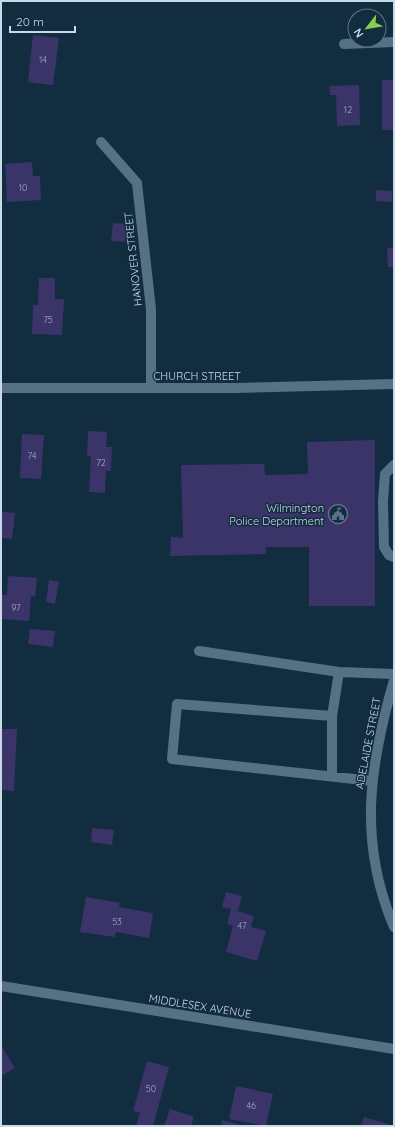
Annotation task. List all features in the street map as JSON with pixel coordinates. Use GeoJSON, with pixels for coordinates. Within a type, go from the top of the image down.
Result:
{"type":"FeatureCollection","features":[{"type":"Feature","properties":{"kind":"street"},"geometry":{"type":"LineString","coordinates":[[344,44],[394,42]]}},
{"type":"Feature","properties":{"kind":"street","name":"HANOVER STREET"},"geometry":{"type":"LineString","coordinates":[[101,142],[137,183],[151,309],[151,388]]}},
{"type":"Feature","properties":{"kind":"street","name":"CHURCH STREET"},"geometry":{"type":"LineString","coordinates":[[1,388],[151,388],[394,384]]}},
{"type":"Feature","properties":{"kind":"street"},"geometry":{"type":"LineString","coordinates":[[394,466],[385,474],[383,502],[384,547],[389,555],[394,557]]}},
{"type":"Feature","properties":{"kind":"street"},"geometry":{"type":"LineString","coordinates":[[199,651],[339,672],[394,674]]}},
{"type":"Feature","properties":{"kind":"street"},"geometry":{"type":"LineString","coordinates":[[332,776],[332,716],[339,672]]}},
{"type":"Feature","properties":{"kind":"street","name":"ADELAIDE STREET"},"geometry":{"type":"LineString","coordinates":[[394,680],[380,737],[372,781],[370,820],[376,875],[384,902],[394,927]]}},
{"type":"Feature","properties":{"kind":"street"},"geometry":{"type":"LineString","coordinates":[[332,716],[177,704],[172,758],[372,781]]}},
{"type":"Feature","properties":{"kind":"street","name":"MIDDLESEX AVENUE"},"geometry":{"type":"LineString","coordinates":[[1,986],[394,1050]]}},
{"type":"Feature","properties":{"kind":"building"},"geometry":{"type":"Polygon","coordinates":[[[33,35],[59,38],[53,85],[28,82],[33,35]]]}},
{"type":"Feature","properties":{"kind":"building"},"geometry":{"type":"Polygon","coordinates":[[[382,80],[394,80],[394,130],[382,130],[382,80]]]}},
{"type":"Feature","properties":{"kind":"building"},"geometry":{"type":"Polygon","coordinates":[[[359,85],[360,125],[337,126],[336,95],[330,95],[329,86],[359,85]]]}},
{"type":"Feature","properties":{"kind":"building"},"geometry":{"type":"Polygon","coordinates":[[[32,162],[33,176],[40,176],[41,200],[7,202],[5,164],[32,162]]]}},
{"type":"Feature","properties":{"kind":"building"},"geometry":{"type":"Polygon","coordinates":[[[376,190],[392,191],[392,202],[376,201],[376,190]]]}},
{"type":"Feature","properties":{"kind":"building"},"geometry":{"type":"Polygon","coordinates":[[[113,223],[126,224],[125,242],[111,241],[113,223]]]}},
{"type":"Feature","properties":{"kind":"building"},"geometry":{"type":"Polygon","coordinates":[[[387,248],[394,248],[394,267],[388,267],[387,248]]]}},
{"type":"Feature","properties":{"kind":"building"},"geometry":{"type":"Polygon","coordinates":[[[39,278],[55,278],[55,299],[64,299],[62,335],[32,334],[33,305],[38,305],[39,278]]]}},
{"type":"Feature","properties":{"kind":"building"},"geometry":{"type":"Polygon","coordinates":[[[88,431],[107,432],[106,447],[112,447],[111,471],[106,471],[105,493],[89,492],[91,456],[87,456],[88,431]]]}},
{"type":"Feature","properties":{"kind":"building"},"geometry":{"type":"Polygon","coordinates":[[[22,434],[44,435],[41,479],[20,478],[22,434]]]}},
{"type":"Feature","properties":{"kind":"building"},"geometry":{"type":"Polygon","coordinates":[[[375,440],[375,606],[309,606],[309,547],[266,547],[266,554],[170,556],[171,537],[183,538],[181,465],[264,464],[265,475],[308,474],[307,442],[375,440]]]}},
{"type":"Feature","properties":{"kind":"building"},"geometry":{"type":"Polygon","coordinates":[[[2,512],[15,513],[12,539],[1,538],[2,512]]]}},
{"type":"Feature","properties":{"kind":"building"},"geometry":{"type":"Polygon","coordinates":[[[8,576],[37,578],[35,597],[31,596],[29,621],[1,619],[1,595],[7,595],[8,576]]]}},
{"type":"Feature","properties":{"kind":"building"},"geometry":{"type":"Polygon","coordinates":[[[49,580],[59,582],[55,604],[46,602],[49,580]]]}},
{"type":"Feature","properties":{"kind":"building"},"geometry":{"type":"Polygon","coordinates":[[[30,629],[55,631],[53,647],[28,644],[30,629]]]}},
{"type":"Feature","properties":{"kind":"building"},"geometry":{"type":"Polygon","coordinates":[[[1,729],[17,729],[14,791],[1,790],[1,729]]]}},
{"type":"Feature","properties":{"kind":"building"},"geometry":{"type":"Polygon","coordinates":[[[92,828],[114,830],[112,845],[91,842],[92,828]]]}},
{"type":"Feature","properties":{"kind":"building"},"geometry":{"type":"Polygon","coordinates":[[[226,892],[242,896],[238,911],[254,916],[251,927],[266,931],[257,961],[226,952],[233,926],[227,924],[231,909],[222,907],[226,892]]]}},
{"type":"Feature","properties":{"kind":"building"},"geometry":{"type":"Polygon","coordinates":[[[86,897],[120,903],[119,907],[153,913],[149,938],[116,932],[115,937],[80,932],[86,897]]]}},
{"type":"Feature","properties":{"kind":"building"},"geometry":{"type":"Polygon","coordinates":[[[1,1045],[15,1068],[1,1076],[1,1045]]]}},
{"type":"Feature","properties":{"kind":"building"},"geometry":{"type":"Polygon","coordinates":[[[147,1061],[169,1067],[153,1126],[136,1126],[140,1113],[133,1111],[147,1061]]]}},
{"type":"Feature","properties":{"kind":"building"},"geometry":{"type":"Polygon","coordinates":[[[236,1086],[273,1094],[266,1126],[229,1119],[236,1086]]]}},
{"type":"Feature","properties":{"kind":"building"},"geometry":{"type":"Polygon","coordinates":[[[170,1109],[194,1117],[191,1126],[164,1126],[170,1109]]]}},
{"type":"Feature","properties":{"kind":"building"},"geometry":{"type":"Polygon","coordinates":[[[364,1117],[388,1124],[388,1126],[361,1126],[364,1117]]]}},
{"type":"Feature","properties":{"kind":"building"},"geometry":{"type":"Polygon","coordinates":[[[222,1120],[240,1125],[240,1126],[221,1126],[222,1120]]]}},
{"type":"Feature","properties":{"kind":"place","name":"Wilmington Police Department"},"geometry":{"type":"Point","coordinates":[338,514]}}]}
